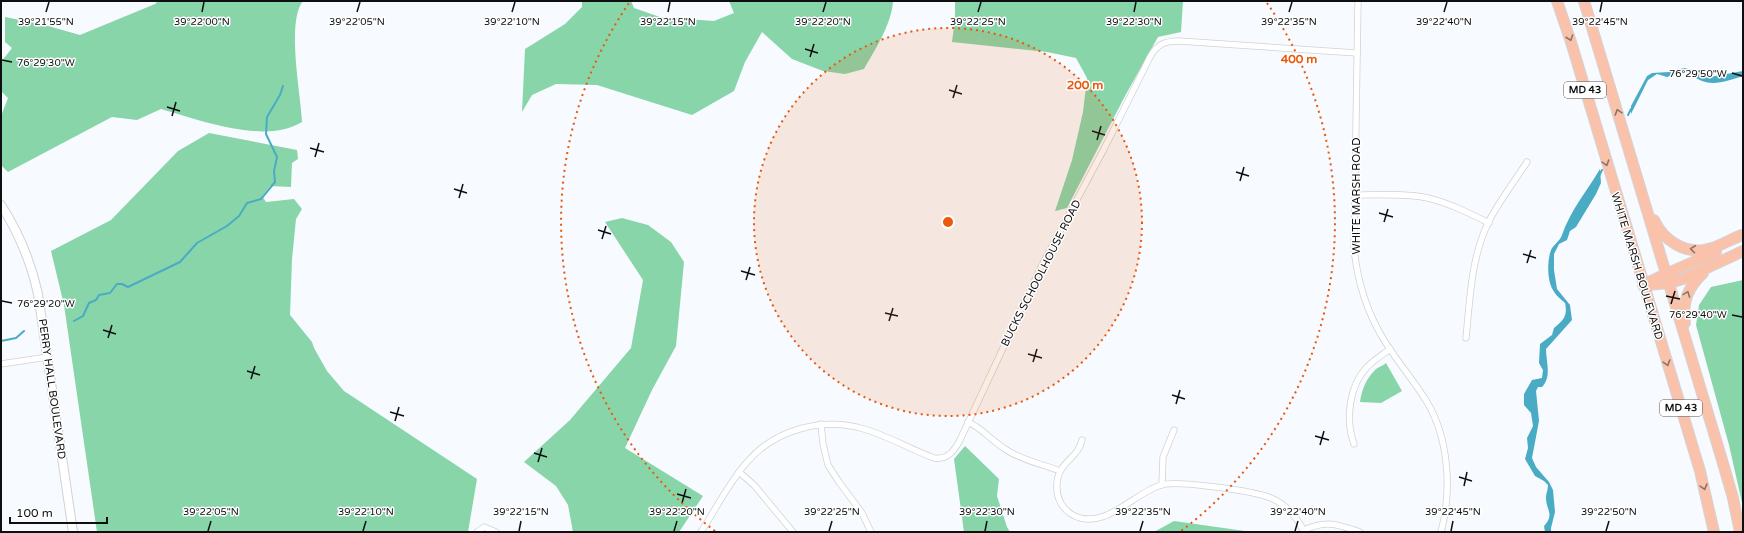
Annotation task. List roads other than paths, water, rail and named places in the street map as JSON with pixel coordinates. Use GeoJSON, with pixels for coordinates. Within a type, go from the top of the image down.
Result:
{"type":"FeatureCollection","features":[{"type":"Feature","properties":{"kind":"highway","name":"WHITE MARSH BOULEVARD"},"geometry":{"type":"LineString","coordinates":[[1557,1],[1571,42],[1700,471],[1714,532]]}},
{"type":"Feature","properties":{"kind":"highway","name":"MD 43"},"geometry":{"type":"LineString","coordinates":[[1584,1],[1730,485],[1740,532]]}},
{"type":"Feature","properties":{"kind":"highway"},"geometry":{"type":"LineString","coordinates":[[1641,190],[1661,232],[1679,246],[1691,250],[1708,249],[1743,235]]}},
{"type":"Feature","properties":{"kind":"highway"},"geometry":{"type":"LineString","coordinates":[[1667,278],[1720,250],[1743,235]]}},
{"type":"Feature","properties":{"kind":"highway"},"geometry":{"type":"LineString","coordinates":[[1643,285],[1707,269],[1743,251]]}},
{"type":"Feature","properties":{"kind":"highway"},"geometry":{"type":"LineString","coordinates":[[1688,346],[1684,316],[1685,298],[1693,283],[1707,269]]}},
{"type":"Feature","properties":{"kind":"main road","name":"PERRY HALL BOULEVARD"},"geometry":{"type":"LineString","coordinates":[[1,205],[21,240],[32,271],[40,307],[73,532]]}},
{"type":"Feature","properties":{"kind":"street"},"geometry":{"type":"LineString","coordinates":[[1357,53],[1358,1]]}},
{"type":"Feature","properties":{"kind":"street","name":"BUCKS SCHOOLHOUSE ROAD"},"geometry":{"type":"LineString","coordinates":[[701,532],[739,472],[753,455],[780,437],[801,428],[821,424],[841,424],[862,429],[937,458],[944,458],[950,454],[961,438],[1042,265],[1104,149],[1150,57],[1157,47],[1165,42],[1179,41],[1357,53]]}},
{"type":"Feature","properties":{"kind":"street","name":"WHITE MARSH ROAD"},"geometry":{"type":"LineString","coordinates":[[1357,53],[1354,248],[1356,262],[1364,296],[1372,316],[1390,349],[1428,404],[1438,428],[1447,483],[1446,511],[1441,532]]}},
{"type":"Feature","properties":{"kind":"street"},"geometry":{"type":"LineString","coordinates":[[1466,338],[1476,259],[1489,222],[1504,196],[1528,162]]}},
{"type":"Feature","properties":{"kind":"street"},"geometry":{"type":"LineString","coordinates":[[1356,194],[1406,195],[1428,198],[1463,210],[1489,222]]}},
{"type":"Feature","properties":{"kind":"street"},"geometry":{"type":"LineString","coordinates":[[1354,444],[1348,422],[1350,406],[1356,384],[1368,366],[1390,349]]}},
{"type":"Feature","properties":{"kind":"street"},"geometry":{"type":"LineString","coordinates":[[1,364],[48,357]]}},
{"type":"Feature","properties":{"kind":"street"},"geometry":{"type":"LineString","coordinates":[[968,422],[975,425],[1006,450],[1024,458],[1060,470]]}},
{"type":"Feature","properties":{"kind":"street"},"geometry":{"type":"LineString","coordinates":[[821,424],[823,444],[828,465],[862,513],[872,532]]}},
{"type":"Feature","properties":{"kind":"street"},"geometry":{"type":"LineString","coordinates":[[1162,485],[1163,457],[1174,430]]}},
{"type":"Feature","properties":{"kind":"street"},"geometry":{"type":"LineString","coordinates":[[1082,440],[1080,449],[1060,470],[1057,480],[1059,499],[1067,511],[1076,517],[1086,520],[1099,520],[1108,516],[1146,491],[1162,485],[1180,483],[1255,494],[1271,498],[1289,510],[1304,531],[1317,524],[1333,523],[1360,532]]}},
{"type":"Feature","properties":{"kind":"street"},"geometry":{"type":"LineString","coordinates":[[739,472],[754,485],[793,532]]}},
{"type":"Feature","properties":{"kind":"street"},"geometry":{"type":"LineString","coordinates":[[477,532],[486,527],[496,532]]}},
{"type":"Feature","properties":{"kind":"water"},"geometry":{"type":"Polygon","coordinates":[[[1684,68],[1698,71],[1710,77],[1743,71],[1743,76],[1722,82],[1712,83],[1700,80],[1685,72],[1667,77],[1657,74],[1648,80],[1631,114],[1631,106],[1647,76],[1652,73],[1669,72],[1684,68]]]}},
{"type":"Feature","properties":{"kind":"water"},"geometry":{"type":"Polygon","coordinates":[[[1600,169],[1601,183],[1596,194],[1576,227],[1570,231],[1567,240],[1559,244],[1554,254],[1554,270],[1557,289],[1570,305],[1572,320],[1546,349],[1548,369],[1547,379],[1542,387],[1538,387],[1536,391],[1539,421],[1532,458],[1536,467],[1549,482],[1553,490],[1555,512],[1551,532],[1545,532],[1544,526],[1549,518],[1546,502],[1548,485],[1535,476],[1525,459],[1528,448],[1527,438],[1533,426],[1531,413],[1524,405],[1524,394],[1532,380],[1542,378],[1543,370],[1539,363],[1540,344],[1552,335],[1554,328],[1564,318],[1566,311],[1565,303],[1557,296],[1551,286],[1548,265],[1551,250],[1561,237],[1574,209],[1600,169]]]}},
{"type":"Feature","properties":{"kind":"waterway"},"geometry":{"type":"LineString","coordinates":[[74,321],[83,316],[89,303],[96,300],[99,295],[110,293],[117,284],[122,284],[128,287],[180,262],[197,243],[227,226],[239,216],[247,203],[261,199],[275,182],[274,171],[277,157],[266,134],[267,117],[280,95],[283,86]]}},
{"type":"Feature","properties":{"kind":"waterway"},"geometry":{"type":"LineString","coordinates":[[1628,115],[1631,109]]}},
{"type":"Feature","properties":{"kind":"waterway"},"geometry":{"type":"LineString","coordinates":[[1599,176],[1602,170]]}},
{"type":"Feature","properties":{"kind":"waterway"},"geometry":{"type":"LineString","coordinates":[[1,341],[16,338],[24,331]]}}]}
